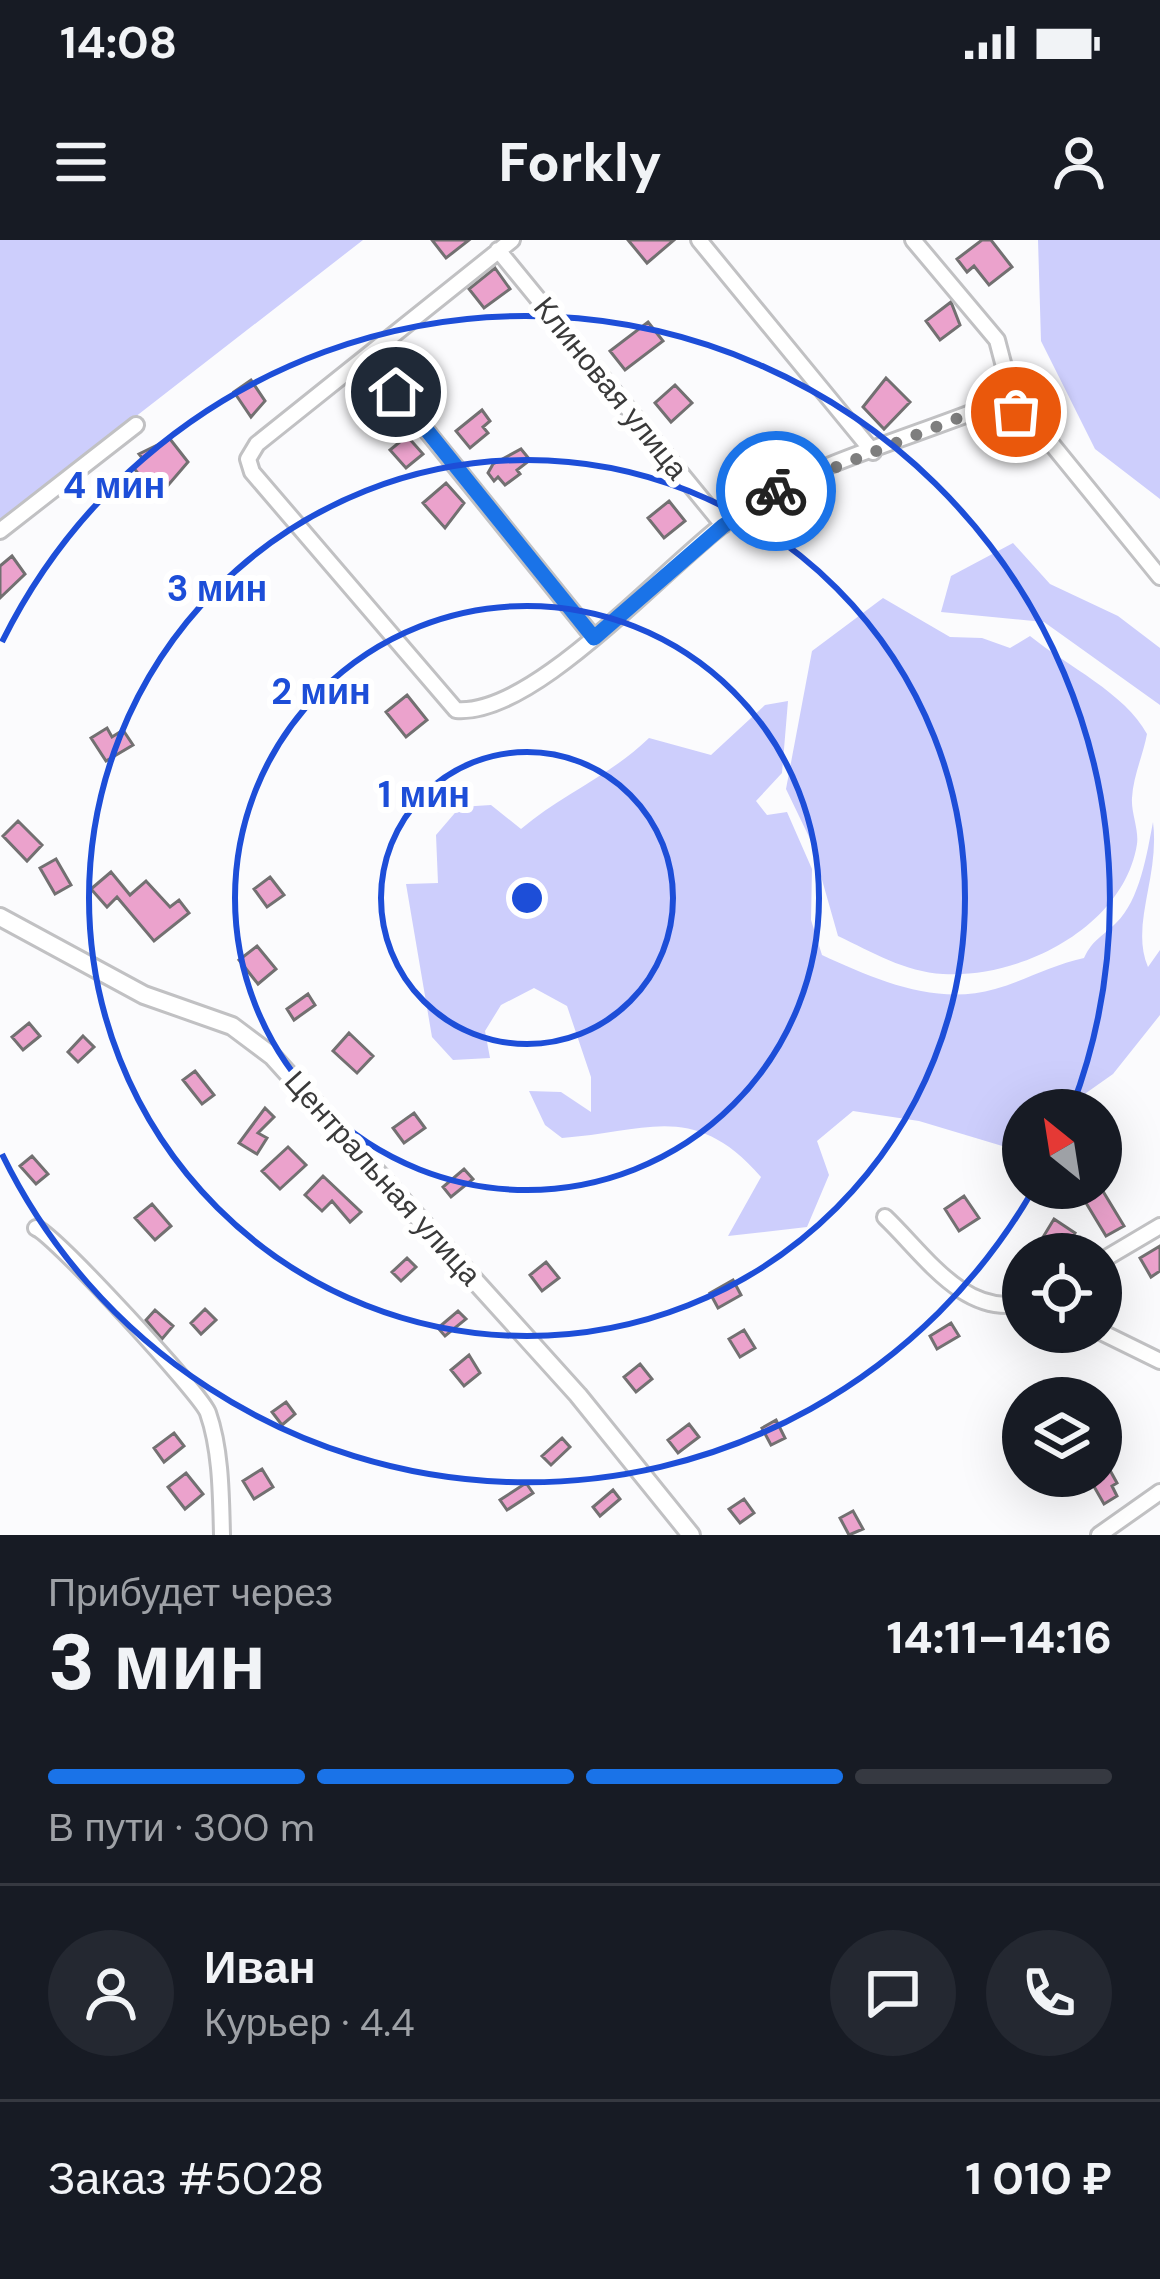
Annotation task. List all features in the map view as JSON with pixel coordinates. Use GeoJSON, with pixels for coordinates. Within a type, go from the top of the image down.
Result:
{"type":"FeatureCollection","features":[{"type":"Feature","properties":{"kind":"street"},"geometry":{"type":"LineString","coordinates":[[512,240],[257,444],[248,459],[252,472],[456,710],[479,712],[594,638],[760,498],[981,409],[1016,412],[1033,421],[1160,577]]}},
{"type":"Feature","properties":{"kind":"street"},"geometry":{"type":"LineString","coordinates":[[699,240],[873,452]]}},
{"type":"Feature","properties":{"kind":"street"},"geometry":{"type":"LineString","coordinates":[[913,240],[997,340],[1016,412]]}},
{"type":"Feature","properties":{"kind":"street","name":"Клиновая улица"},"geometry":{"type":"LineString","coordinates":[[499,250],[723,526]]}},
{"type":"Feature","properties":{"kind":"street"},"geometry":{"type":"LineString","coordinates":[[368,356],[594,638]]}},
{"type":"Feature","properties":{"kind":"street"},"geometry":{"type":"LineString","coordinates":[[0,531],[136,425]]}},
{"type":"Feature","properties":{"kind":"street","name":"Центральная улица"},"geometry":{"type":"LineString","coordinates":[[0,916],[144,994],[232,1026],[272,1056],[578,1395],[691,1535]]}},
{"type":"Feature","properties":{"kind":"street"},"geometry":{"type":"LineString","coordinates":[[885,1216],[972,1301],[1002,1307]]}},
{"type":"Feature","properties":{"kind":"street"},"geometry":{"type":"LineString","coordinates":[[1122,1249],[1160,1226]]}},
{"type":"Feature","properties":{"kind":"street"},"geometry":{"type":"LineString","coordinates":[[36,1228],[76,1260],[203,1402],[220,1488],[221,1535]]}},
{"type":"Feature","properties":{"kind":"street"},"geometry":{"type":"LineString","coordinates":[[1122,1342],[1160,1361]]}},
{"type":"Feature","properties":{"kind":"street"},"geometry":{"type":"LineString","coordinates":[[1099,1535],[1160,1492]]}},
{"type":"Feature","properties":{"kind":"shaded area"},"geometry":{"type":"Polygon","coordinates":[[[0,240],[363,240],[0,522],[0,240]]]}},
{"type":"Feature","properties":{"kind":"shaded area"},"geometry":{"type":"Polygon","coordinates":[[[1038,240],[1160,240],[1160,499],[1095,449],[1041,341],[1038,240]]]}},
{"type":"Feature","properties":{"kind":"shaded area"},"geometry":{"type":"Polygon","coordinates":[[[1013,543],[1050,584],[1118,616],[1160,648],[1160,705],[1044,622],[941,612],[951,576],[1013,543]]]}},
{"type":"Feature","properties":{"kind":"shaded area"},"geometry":{"type":"Polygon","coordinates":[[[883,598],[950,637],[982,638],[1010,648],[1030,636],[1110,693],[1147,734],[1133,790],[1137,844],[1128,874],[1090,923],[1035,957],[973,973],[943,974],[902,965],[838,936],[811,841],[786,789],[812,651],[883,598]]]}},
{"type":"Feature","properties":{"kind":"shaded area"},"geometry":{"type":"Polygon","coordinates":[[[788,701],[782,773],[756,801],[767,815],[787,812],[812,869],[811,920],[822,955],[907,988],[951,994],[995,989],[1084,958],[1131,902],[1153,822],[1153,862],[1142,934],[1148,967],[1160,950],[1160,1015],[1113,1074],[1092,1089],[1002,1089],[1002,1146],[919,1121],[853,1111],[817,1141],[829,1175],[807,1227],[728,1236],[761,1177],[714,1138],[668,1126],[562,1138],[545,1125],[529,1091],[561,1092],[591,1112],[591,1077],[567,1006],[534,988],[501,1005],[485,1031],[490,1058],[453,1060],[432,1037],[406,884],[438,883],[436,835],[460,807],[491,805],[521,829],[649,738],[711,755],[765,705],[788,701]]]}},
{"type":"Feature","properties":{"kind":"building"},"geometry":{"type":"Polygon","coordinates":[[[432,240],[469,240],[446,258],[432,240]]]}},
{"type":"Feature","properties":{"kind":"building"},"geometry":{"type":"Polygon","coordinates":[[[628,240],[674,240],[647,263],[628,240]]]}},
{"type":"Feature","properties":{"kind":"building"},"geometry":{"type":"Polygon","coordinates":[[[982,240],[991,240],[1012,267],[989,285],[974,266],[967,272],[957,259],[982,240]]]}},
{"type":"Feature","properties":{"kind":"building"},"geometry":{"type":"Polygon","coordinates":[[[495,268],[510,289],[484,308],[469,289],[495,268]]]}},
{"type":"Feature","properties":{"kind":"building"},"geometry":{"type":"Polygon","coordinates":[[[951,302],[960,325],[940,340],[926,321],[951,302]]]}},
{"type":"Feature","properties":{"kind":"building"},"geometry":{"type":"Polygon","coordinates":[[[648,322],[663,341],[625,370],[610,351],[648,322]]]}},
{"type":"Feature","properties":{"kind":"building"},"geometry":{"type":"Polygon","coordinates":[[[886,378],[910,402],[884,429],[863,407],[886,378]]]}},
{"type":"Feature","properties":{"kind":"building"},"geometry":{"type":"Polygon","coordinates":[[[251,380],[265,401],[251,417],[234,392],[251,380]]]}},
{"type":"Feature","properties":{"kind":"building"},"geometry":{"type":"Polygon","coordinates":[[[675,385],[692,403],[671,422],[655,403],[675,385]]]}},
{"type":"Feature","properties":{"kind":"building"},"geometry":{"type":"Polygon","coordinates":[[[375,396],[389,412],[367,431],[353,415],[375,396]]]}},
{"type":"Feature","properties":{"kind":"building"},"geometry":{"type":"Polygon","coordinates":[[[482,410],[490,421],[483,427],[488,433],[470,448],[456,431],[482,410]]]}},
{"type":"Feature","properties":{"kind":"building"},"geometry":{"type":"Polygon","coordinates":[[[407,436],[423,454],[406,468],[390,450],[407,436]]]}},
{"type":"Feature","properties":{"kind":"building"},"geometry":{"type":"Polygon","coordinates":[[[170,439],[188,462],[164,490],[158,483],[150,489],[133,467],[143,459],[139,454],[170,439]]]}},
{"type":"Feature","properties":{"kind":"building"},"geometry":{"type":"Polygon","coordinates":[[[521,449],[530,460],[517,470],[520,474],[505,485],[498,477],[494,481],[488,473],[493,464],[521,449]]]}},
{"type":"Feature","properties":{"kind":"building"},"geometry":{"type":"Polygon","coordinates":[[[446,483],[464,503],[445,528],[423,503],[446,483]]]}},
{"type":"Feature","properties":{"kind":"building"},"geometry":{"type":"Polygon","coordinates":[[[669,501],[685,521],[664,538],[648,518],[669,501]]]}},
{"type":"Feature","properties":{"kind":"building"},"geometry":{"type":"Polygon","coordinates":[[[12,556],[25,574],[0,598],[0,566],[12,556]]]}},
{"type":"Feature","properties":{"kind":"building"},"geometry":{"type":"Polygon","coordinates":[[[407,695],[427,720],[406,737],[386,712],[407,695]]]}},
{"type":"Feature","properties":{"kind":"building"},"geometry":{"type":"Polygon","coordinates":[[[107,728],[112,737],[123,730],[133,745],[106,761],[91,738],[107,728]]]}},
{"type":"Feature","properties":{"kind":"building"},"geometry":{"type":"Polygon","coordinates":[[[18,821],[42,845],[27,861],[3,836],[18,821]]]}},
{"type":"Feature","properties":{"kind":"building"},"geometry":{"type":"Polygon","coordinates":[[[56,859],[71,885],[55,894],[40,868],[56,859]]]}},
{"type":"Feature","properties":{"kind":"building"},"geometry":{"type":"Polygon","coordinates":[[[111,872],[130,895],[146,881],[170,907],[179,900],[189,913],[154,941],[117,897],[107,907],[91,889],[111,872]]]}},
{"type":"Feature","properties":{"kind":"building"},"geometry":{"type":"Polygon","coordinates":[[[270,877],[284,895],[267,907],[254,889],[270,877]]]}},
{"type":"Feature","properties":{"kind":"building"},"geometry":{"type":"Polygon","coordinates":[[[257,946],[276,969],[258,984],[239,960],[257,946]]]}},
{"type":"Feature","properties":{"kind":"building"},"geometry":{"type":"Polygon","coordinates":[[[308,994],[315,1005],[294,1020],[287,1009],[308,994]]]}},
{"type":"Feature","properties":{"kind":"building"},"geometry":{"type":"Polygon","coordinates":[[[29,1023],[40,1036],[23,1050],[12,1037],[29,1023]]]}},
{"type":"Feature","properties":{"kind":"building"},"geometry":{"type":"Polygon","coordinates":[[[349,1033],[373,1056],[357,1073],[333,1051],[349,1033]]]}},
{"type":"Feature","properties":{"kind":"building"},"geometry":{"type":"Polygon","coordinates":[[[83,1036],[94,1047],[78,1062],[68,1052],[83,1036]]]}},
{"type":"Feature","properties":{"kind":"building"},"geometry":{"type":"Polygon","coordinates":[[[195,1071],[214,1095],[202,1104],[183,1080],[195,1071]]]}},
{"type":"Feature","properties":{"kind":"building"},"geometry":{"type":"Polygon","coordinates":[[[265,1108],[274,1117],[258,1133],[267,1138],[257,1154],[239,1143],[265,1108]]]}},
{"type":"Feature","properties":{"kind":"building"},"geometry":{"type":"Polygon","coordinates":[[[414,1113],[425,1128],[404,1143],[393,1128],[414,1113]]]}},
{"type":"Feature","properties":{"kind":"building"},"geometry":{"type":"Polygon","coordinates":[[[288,1147],[306,1165],[280,1189],[262,1171],[288,1147]]]}},
{"type":"Feature","properties":{"kind":"building"},"geometry":{"type":"Polygon","coordinates":[[[32,1156],[48,1174],[36,1184],[20,1166],[32,1156]]]}},
{"type":"Feature","properties":{"kind":"building"},"geometry":{"type":"Polygon","coordinates":[[[464,1169],[473,1179],[451,1197],[443,1187],[464,1169]]]}},
{"type":"Feature","properties":{"kind":"building"},"geometry":{"type":"Polygon","coordinates":[[[323,1176],[361,1212],[350,1222],[332,1201],[322,1211],[305,1195],[323,1176]]]}},
{"type":"Feature","properties":{"kind":"building"},"geometry":{"type":"Polygon","coordinates":[[[964,1196],[979,1218],[959,1231],[945,1209],[964,1196]]]}},
{"type":"Feature","properties":{"kind":"building"},"geometry":{"type":"Polygon","coordinates":[[[152,1204],[171,1226],[155,1240],[135,1218],[152,1204]]]}},
{"type":"Feature","properties":{"kind":"building"},"geometry":{"type":"Polygon","coordinates":[[[1090,1209],[1114,1209],[1124,1226],[1104,1233],[1090,1209]]]}},
{"type":"Feature","properties":{"kind":"building"},"geometry":{"type":"Polygon","coordinates":[[[1054,1219],[1075,1233],[1046,1233],[1054,1219]]]}},
{"type":"Feature","properties":{"kind":"building"},"geometry":{"type":"Polygon","coordinates":[[[1160,1246],[1160,1271],[1151,1277],[1140,1258],[1160,1246]]]}},
{"type":"Feature","properties":{"kind":"building"},"geometry":{"type":"Polygon","coordinates":[[[407,1258],[416,1267],[401,1281],[392,1272],[407,1258]]]}},
{"type":"Feature","properties":{"kind":"building"},"geometry":{"type":"Polygon","coordinates":[[[546,1262],[559,1278],[542,1291],[530,1275],[546,1262]]]}},
{"type":"Feature","properties":{"kind":"building"},"geometry":{"type":"Polygon","coordinates":[[[733,1280],[741,1295],[718,1308],[710,1293],[733,1280]]]}},
{"type":"Feature","properties":{"kind":"building"},"geometry":{"type":"Polygon","coordinates":[[[205,1309],[216,1320],[201,1334],[191,1323],[205,1309]]]}},
{"type":"Feature","properties":{"kind":"building"},"geometry":{"type":"Polygon","coordinates":[[[155,1310],[173,1326],[162,1339],[146,1320],[155,1310]]]}},
{"type":"Feature","properties":{"kind":"building"},"geometry":{"type":"Polygon","coordinates":[[[458,1311],[466,1319],[445,1336],[438,1328],[458,1311]]]}},
{"type":"Feature","properties":{"kind":"building"},"geometry":{"type":"Polygon","coordinates":[[[951,1323],[959,1336],[937,1349],[930,1336],[951,1323]]]}},
{"type":"Feature","properties":{"kind":"building"},"geometry":{"type":"Polygon","coordinates":[[[744,1330],[755,1348],[740,1357],[729,1339],[744,1330]]]}},
{"type":"Feature","properties":{"kind":"building"},"geometry":{"type":"Polygon","coordinates":[[[469,1355],[480,1373],[464,1386],[451,1370],[469,1355]]]}},
{"type":"Feature","properties":{"kind":"building"},"geometry":{"type":"Polygon","coordinates":[[[640,1364],[652,1379],[636,1392],[624,1377],[640,1364]]]}},
{"type":"Feature","properties":{"kind":"building"},"geometry":{"type":"Polygon","coordinates":[[[286,1402],[295,1414],[282,1425],[272,1412],[286,1402]]]}},
{"type":"Feature","properties":{"kind":"building"},"geometry":{"type":"Polygon","coordinates":[[[776,1420],[785,1438],[771,1445],[762,1428],[776,1420]]]}},
{"type":"Feature","properties":{"kind":"building"},"geometry":{"type":"Polygon","coordinates":[[[689,1424],[699,1437],[678,1453],[668,1440],[689,1424]]]}},
{"type":"Feature","properties":{"kind":"building"},"geometry":{"type":"Polygon","coordinates":[[[174,1433],[184,1446],[164,1462],[154,1448],[174,1433]]]}},
{"type":"Feature","properties":{"kind":"building"},"geometry":{"type":"Polygon","coordinates":[[[562,1438],[570,1447],[551,1465],[542,1456],[562,1438]]]}},
{"type":"Feature","properties":{"kind":"building"},"geometry":{"type":"Polygon","coordinates":[[[262,1469],[273,1487],[254,1499],[243,1481],[262,1469]]]}},
{"type":"Feature","properties":{"kind":"building"},"geometry":{"type":"Polygon","coordinates":[[[186,1473],[203,1494],[185,1509],[168,1487],[186,1473]]]}},
{"type":"Feature","properties":{"kind":"building"},"geometry":{"type":"Polygon","coordinates":[[[526,1483],[533,1493],[507,1510],[500,1500],[526,1483]]]}},
{"type":"Feature","properties":{"kind":"building"},"geometry":{"type":"Polygon","coordinates":[[[613,1490],[620,1499],[600,1516],[593,1507],[613,1490]]]}},
{"type":"Feature","properties":{"kind":"building"},"geometry":{"type":"Polygon","coordinates":[[[744,1499],[754,1513],[740,1523],[729,1509],[744,1499]]]}},
{"type":"Feature","properties":{"kind":"building"},"geometry":{"type":"Polygon","coordinates":[[[853,1511],[863,1529],[849,1535],[840,1518],[853,1511]]]}},
{"type":"Feature","properties":{"kind":"way so far"},"geometry":{"type":"LineString","coordinates":[[776,491],[981,409],[1016,412]]}},
{"type":"Feature","properties":{"kind":"route"},"geometry":{"type":"LineString","coordinates":[[396,392],[594,638],[723,526],[776,491]]}}]}
